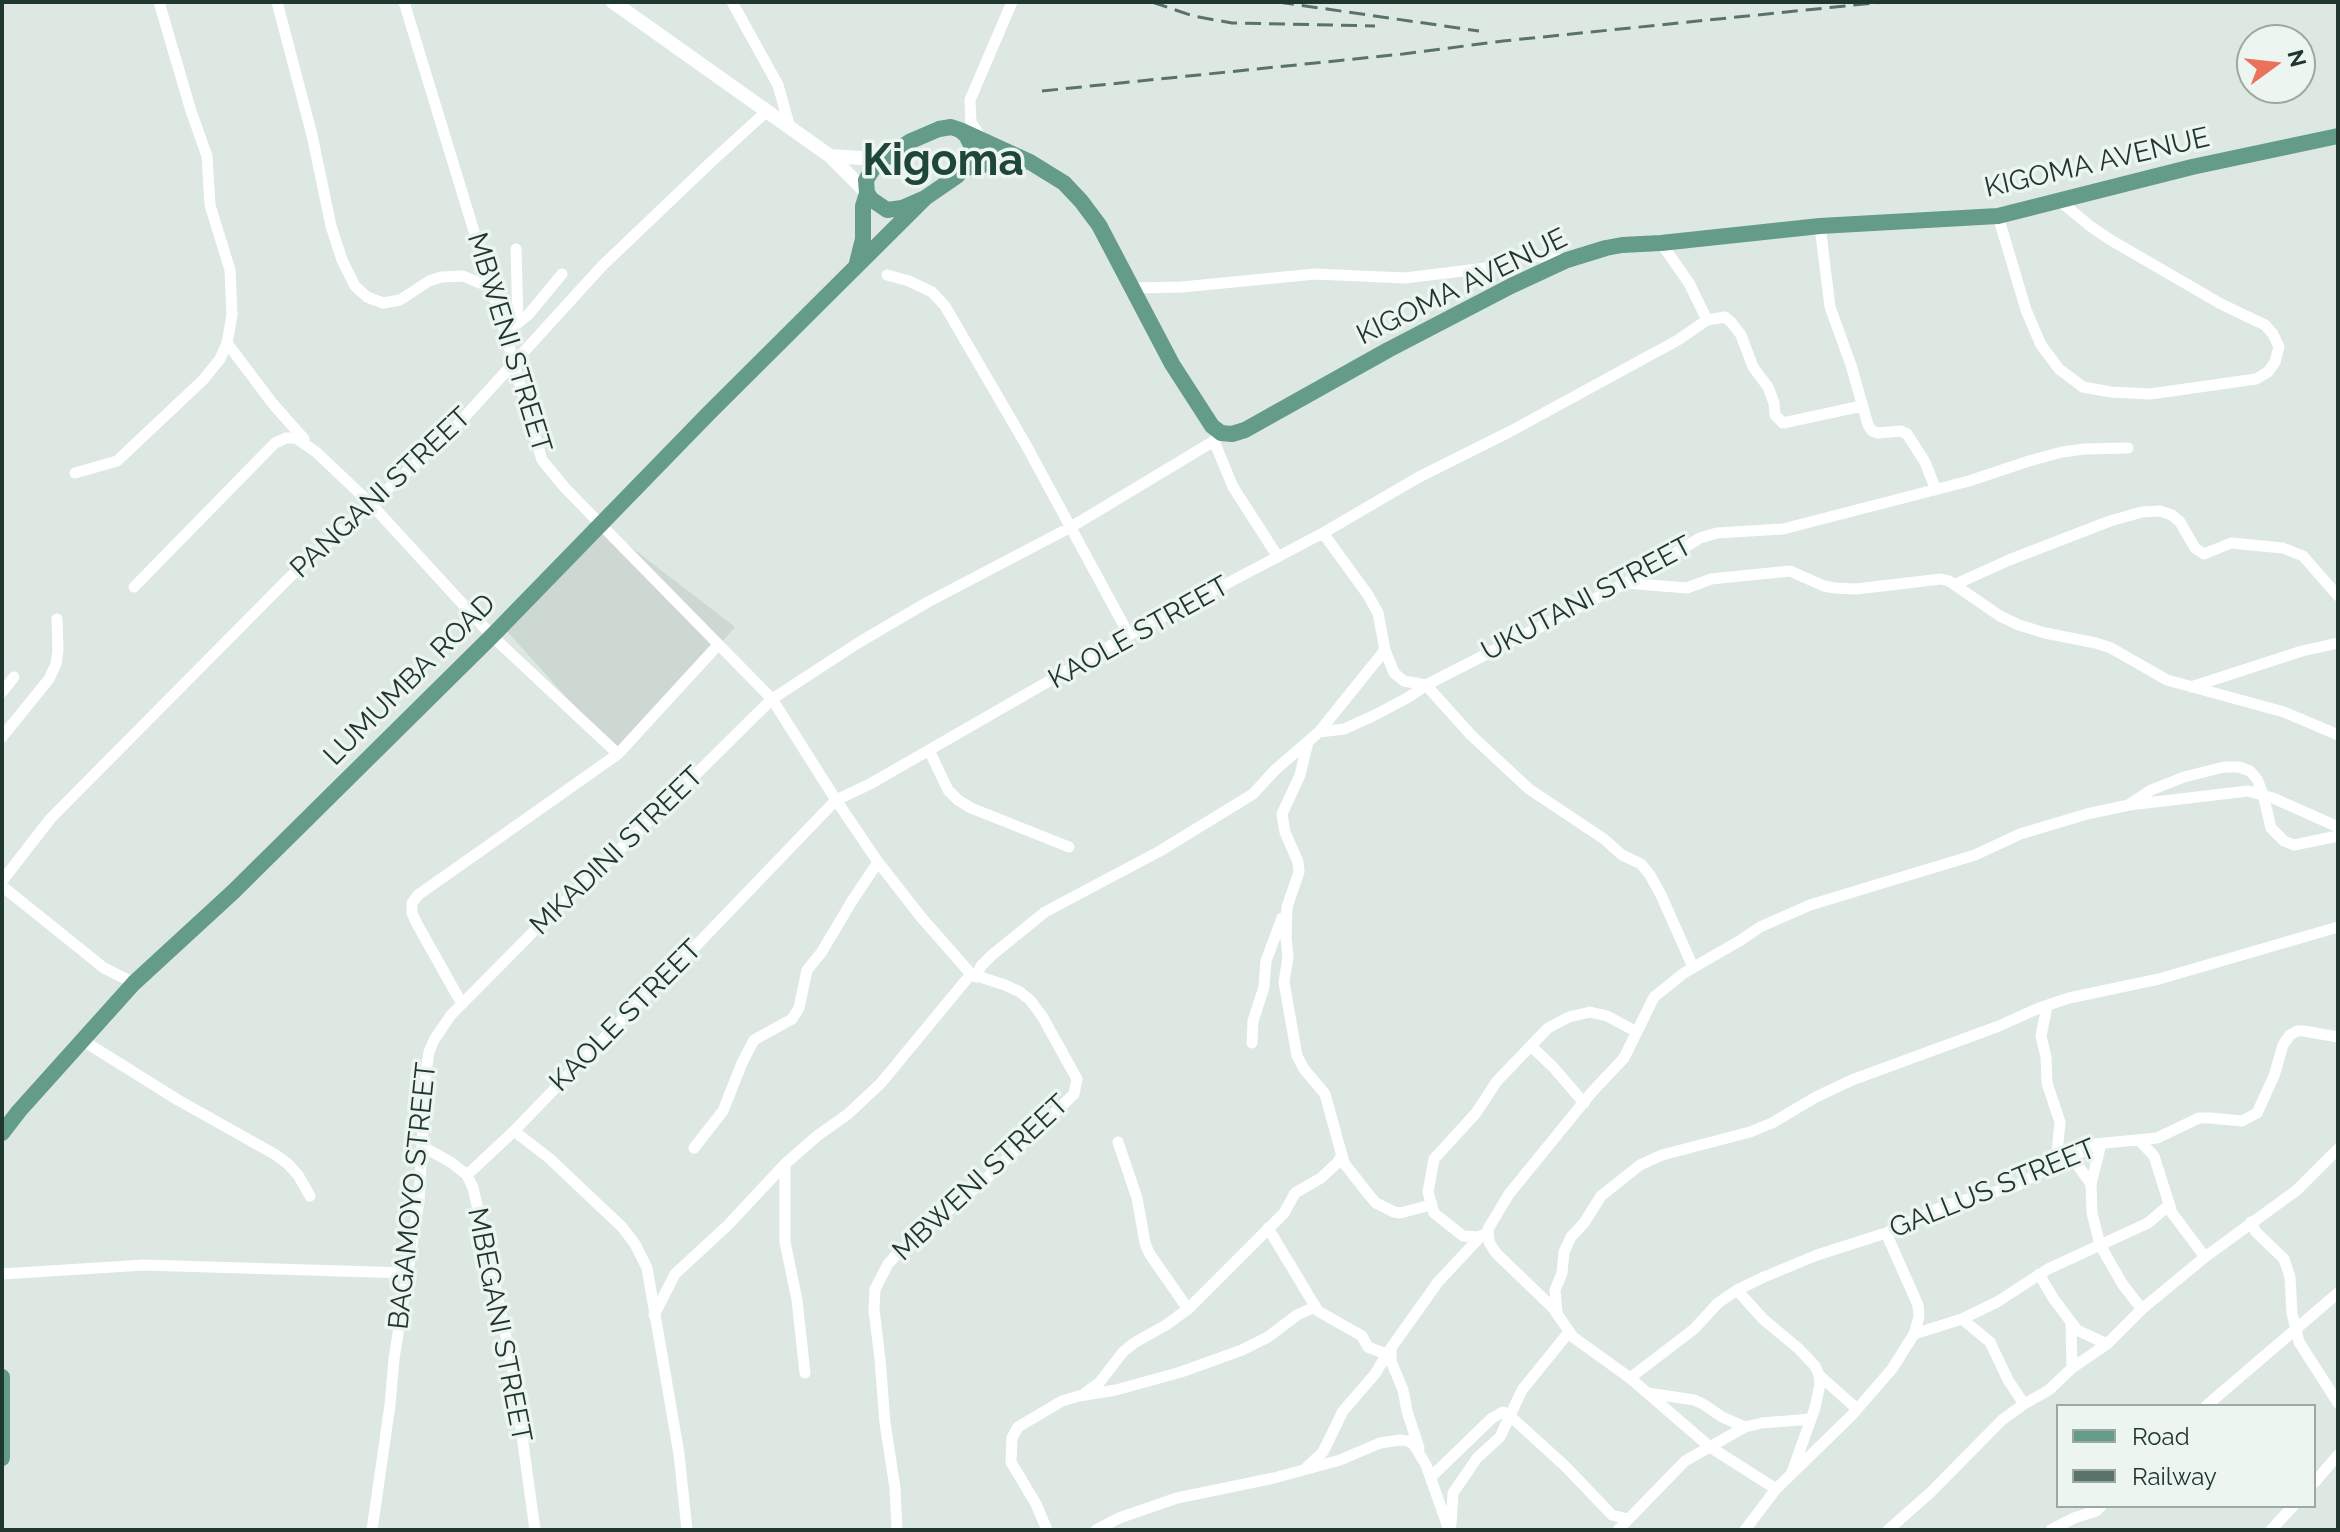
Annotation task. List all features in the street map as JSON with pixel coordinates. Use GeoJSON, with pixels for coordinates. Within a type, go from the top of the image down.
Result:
{"type":"FeatureCollection","features":[{"type":"Feature","properties":{"kind":"main road"},"geometry":{"type":"LineString","coordinates":[[857,264],[863,239],[866,180],[871,171],[893,151],[939,129],[951,127],[983,139],[1064,183],[1081,201],[1099,225],[1172,364],[1218,437]]}},
{"type":"Feature","properties":{"kind":"main road"},"geometry":{"type":"LineString","coordinates":[[867,193],[877,205],[887,210],[902,208],[925,198],[971,160],[973,149],[970,140],[960,130]]}},
{"type":"Feature","properties":{"kind":"main road","name":"KIGOMA AVENUE"},"geometry":{"type":"LineString","coordinates":[[1218,437],[1245,430],[1511,286],[1567,260],[1622,245],[1820,226],[1998,216],[2207,164],[2338,136]]}},
{"type":"Feature","properties":{"kind":"main road"},"geometry":{"type":"LineString","coordinates":[[965,168],[999,162],[1030,162]]}},
{"type":"Feature","properties":{"kind":"main road","name":"LUMUMBA ROAD"},"geometry":{"type":"LineString","coordinates":[[2,1133],[134,983],[233,892],[492,636],[709,413],[925,198]]}},
{"type":"Feature","properties":{"kind":"main road"},"geometry":{"type":"LineString","coordinates":[[2,1377],[2,1458]]}},
{"type":"Feature","properties":{"kind":"street"},"geometry":{"type":"LineString","coordinates":[[75,473],[117,461],[203,380],[220,359],[227,343],[232,315],[230,270],[210,205],[207,156],[159,2]]}},
{"type":"Feature","properties":{"kind":"street"},"geometry":{"type":"LineString","coordinates":[[277,2],[312,135],[331,226],[342,260],[355,286],[367,297],[383,303],[400,300],[441,277],[463,276],[492,288]]}},
{"type":"Feature","properties":{"kind":"street","name":"MBWENI STREET"},"geometry":{"type":"LineString","coordinates":[[404,2],[542,460],[552,474],[772,699],[878,862],[921,917],[974,975],[1005,985],[1030,1000],[1077,1079],[1074,1094],[988,1177],[897,1254],[875,1289],[874,1310],[897,1530]]}},
{"type":"Feature","properties":{"kind":"street"},"geometry":{"type":"LineString","coordinates":[[613,2],[830,156],[867,193]]}},
{"type":"Feature","properties":{"kind":"street"},"geometry":{"type":"LineString","coordinates":[[732,2],[778,85],[790,128]]}},
{"type":"Feature","properties":{"kind":"street"},"geometry":{"type":"LineString","coordinates":[[983,139],[971,122],[970,100],[1012,2]]}},
{"type":"Feature","properties":{"kind":"street","name":"PANGANI STREET"},"geometry":{"type":"LineString","coordinates":[[2,884],[51,818],[290,577],[449,434],[602,266],[767,111]]}},
{"type":"Feature","properties":{"kind":"street"},"geometry":{"type":"LineString","coordinates":[[830,156],[861,158],[893,151]]}},
{"type":"Feature","properties":{"kind":"street"},"geometry":{"type":"LineString","coordinates":[[1998,216],[2026,310],[2041,345],[2059,369],[2083,387],[2150,394],[2256,379],[2268,372],[2279,347],[2265,325],[2221,304],[2109,239],[2061,202]]}},
{"type":"Feature","properties":{"kind":"street"},"geometry":{"type":"LineString","coordinates":[[1820,226],[1830,307],[1872,431],[1901,431],[1912,440],[1936,490]]}},
{"type":"Feature","properties":{"kind":"street"},"geometry":{"type":"LineString","coordinates":[[1661,243],[1689,283],[1707,320],[1725,317],[1741,335],[1753,367],[1768,387],[1775,415],[1783,423],[1862,406]]}},
{"type":"Feature","properties":{"kind":"street"},"geometry":{"type":"LineString","coordinates":[[516,249],[518,323]]}},
{"type":"Feature","properties":{"kind":"street"},"geometry":{"type":"LineString","coordinates":[[1130,288],[1182,287],[1315,274],[1405,278],[1486,268],[1524,254],[1567,260]]}},
{"type":"Feature","properties":{"kind":"street"},"geometry":{"type":"LineString","coordinates":[[505,333],[539,303],[562,274]]}},
{"type":"Feature","properties":{"kind":"street"},"geometry":{"type":"LineString","coordinates":[[887,275],[932,292],[945,306],[1026,445],[1129,635]]}},
{"type":"Feature","properties":{"kind":"street","name":"KAOLE STREET"},"geometry":{"type":"LineString","coordinates":[[467,1175],[514,1131],[836,800],[870,784],[1129,635],[1678,340],[1707,320]]}},
{"type":"Feature","properties":{"kind":"street"},"geometry":{"type":"LineString","coordinates":[[227,343],[316,452],[371,504],[492,636],[618,754]]}},
{"type":"Feature","properties":{"kind":"street"},"geometry":{"type":"LineString","coordinates":[[772,699],[926,603],[1071,527],[1218,437],[1233,487],[1278,557]]}},
{"type":"Feature","properties":{"kind":"street"},"geometry":{"type":"LineString","coordinates":[[134,587],[275,443],[296,438],[316,452]]}},
{"type":"Feature","properties":{"kind":"street","name":"UKUTANI STREET"},"geometry":{"type":"LineString","coordinates":[[1319,732],[1344,729],[1373,716],[1426,685],[1626,583],[1700,538],[1717,533],[1783,529],[1936,490],[2043,456],[2084,449],[2128,448]]}},
{"type":"Feature","properties":{"kind":"street"},"geometry":{"type":"LineString","coordinates":[[1956,584],[2110,521],[2142,512],[2160,511],[2180,522],[2195,548],[2204,554],[2231,543],[2283,548],[2303,556],[2338,596]]}},
{"type":"Feature","properties":{"kind":"street"},"geometry":{"type":"LineString","coordinates":[[1323,533],[1378,613],[1385,650],[1394,673],[1404,681],[1426,685],[1471,735],[1529,789],[1604,839],[1622,855],[1641,864],[1661,895],[1693,967]]}},
{"type":"Feature","properties":{"kind":"street"},"geometry":{"type":"LineString","coordinates":[[1626,583],[1687,588],[1711,579],[1790,571],[1835,588],[1856,589],[1941,579],[1956,584],[1981,604],[2009,620],[2045,633],[2111,648],[2167,680],[2284,712],[2338,735]]}},
{"type":"Feature","properties":{"kind":"street"},"geometry":{"type":"LineString","coordinates":[[2,737],[31,704],[56,664],[57,619]]}},
{"type":"Feature","properties":{"kind":"street"},"geometry":{"type":"LineString","coordinates":[[2191,687],[2302,651],[2338,643]]}},
{"type":"Feature","properties":{"kind":"street"},"geometry":{"type":"LineString","coordinates":[[462,1004],[417,924],[412,903],[418,895],[618,754],[718,645]]}},
{"type":"Feature","properties":{"kind":"street"},"geometry":{"type":"LineString","coordinates":[[654,1315],[675,1274],[728,1225],[785,1164],[848,1114],[881,1083],[992,955],[1045,912],[1160,851],[1253,794],[1275,770],[1319,732],[1385,650]]}},
{"type":"Feature","properties":{"kind":"street"},"geometry":{"type":"LineString","coordinates":[[2,692],[14,677]]}},
{"type":"Feature","properties":{"kind":"street","name":"MKADINI STREET"},"geometry":{"type":"LineString","coordinates":[[462,1004],[772,699]]}},
{"type":"Feature","properties":{"kind":"street"},"geometry":{"type":"LineString","coordinates":[[1252,1043],[1253,1021],[1264,987],[1267,954],[1299,872],[1282,814],[1300,775],[1308,742]]}},
{"type":"Feature","properties":{"kind":"street"},"geometry":{"type":"LineString","coordinates":[[929,750],[948,790],[958,800],[1069,847]]}},
{"type":"Feature","properties":{"kind":"street"},"geometry":{"type":"LineString","coordinates":[[2129,805],[2168,783],[2224,767],[2239,767],[2250,771],[2257,779],[2271,828],[2284,841],[2294,845],[2338,836]]}},
{"type":"Feature","properties":{"kind":"street"},"geometry":{"type":"LineString","coordinates":[[1306,1468],[1323,1452],[1343,1411],[1375,1374],[1438,1282],[1484,1233],[1509,1194],[1624,1058],[1654,997],[1693,967],[1760,927],[1810,905],[1975,855],[2036,829],[2087,814],[2129,805],[2248,791],[2263,794],[2338,827]]}},
{"type":"Feature","properties":{"kind":"street"},"geometry":{"type":"LineString","coordinates":[[694,1148],[723,1111],[754,1040],[792,1019],[799,1008],[807,970],[878,862]]}},
{"type":"Feature","properties":{"kind":"street"},"geometry":{"type":"LineString","coordinates":[[2,884],[104,968],[134,983]]}},
{"type":"Feature","properties":{"kind":"street"},"geometry":{"type":"LineString","coordinates":[[1287,907],[1288,957],[1284,982],[1297,1056],[1325,1094],[1349,1171],[1376,1203],[1387,1210],[1400,1213],[1431,1205]]}},
{"type":"Feature","properties":{"kind":"street"},"geometry":{"type":"LineString","coordinates":[[1557,1312],[1555,1290],[1571,1237],[1601,1196],[1640,1165],[1662,1155],[1750,1132],[1852,1080],[2069,998],[2159,979],[2338,927]]}},
{"type":"Feature","properties":{"kind":"street","name":"BAGAMOYO STREET"},"geometry":{"type":"LineString","coordinates":[[372,1530],[419,1201],[429,1052],[442,1027],[462,1004]]}},
{"type":"Feature","properties":{"kind":"street"},"geometry":{"type":"LineString","coordinates":[[2047,1006],[2041,1036],[2047,1083],[2060,1122],[2056,1163]]}},
{"type":"Feature","properties":{"kind":"street"},"geometry":{"type":"LineString","coordinates":[[1484,1233],[1463,1236],[1434,1213],[1428,1192],[1434,1159],[1476,1113],[1497,1081],[1548,1028],[1569,1017],[1590,1012],[1607,1016],[1637,1032]]}},
{"type":"Feature","properties":{"kind":"street","name":"GALLUS STREET"},"geometry":{"type":"LineString","coordinates":[[1630,1378],[1694,1329],[1718,1303],[1737,1290],[1817,1255],[1886,1233],[1946,1205],[2016,1186],[2095,1144],[2157,1138],[2199,1118],[2242,1121],[2251,1117],[2264,1100],[2283,1045],[2290,1035],[2304,1031],[2338,1037]]}},
{"type":"Feature","properties":{"kind":"street"},"geometry":{"type":"LineString","coordinates":[[82,1040],[178,1100],[276,1155],[298,1175],[310,1196]]}},
{"type":"Feature","properties":{"kind":"street"},"geometry":{"type":"LineString","coordinates":[[1531,1046],[1584,1103]]}},
{"type":"Feature","properties":{"kind":"street"},"geometry":{"type":"LineString","coordinates":[[514,1131],[549,1158],[613,1218],[635,1244],[647,1268],[679,1454],[687,1530]]}},
{"type":"Feature","properties":{"kind":"street"},"geometry":{"type":"LineString","coordinates":[[2139,1140],[2154,1156],[2177,1221],[2205,1257]]}},
{"type":"Feature","properties":{"kind":"street"},"geometry":{"type":"LineString","coordinates":[[1118,1142],[1137,1198],[1149,1253],[1188,1309]]}},
{"type":"Feature","properties":{"kind":"street"},"geometry":{"type":"LineString","coordinates":[[2101,1144],[2091,1184],[2093,1225],[2100,1245],[2123,1285],[2142,1309]]}},
{"type":"Feature","properties":{"kind":"street","name":"MBEGANI STREET"},"geometry":{"type":"LineString","coordinates":[[422,1146],[467,1175],[473,1188],[513,1370],[535,1530]]}},
{"type":"Feature","properties":{"kind":"street"},"geometry":{"type":"LineString","coordinates":[[1895,1528],[2002,1420],[2049,1390],[2072,1368],[2107,1344],[2142,1309],[2205,1257],[2297,1190],[2338,1149]]}},
{"type":"Feature","properties":{"kind":"street"},"geometry":{"type":"LineString","coordinates":[[1079,1396],[1099,1383],[1134,1343],[1188,1309],[1284,1213],[1295,1193],[1321,1178],[1342,1154]]}},
{"type":"Feature","properties":{"kind":"street"},"geometry":{"type":"LineString","coordinates":[[2072,1157],[2091,1184]]}},
{"type":"Feature","properties":{"kind":"street"},"geometry":{"type":"LineString","coordinates":[[785,1164],[785,1242],[797,1300],[805,1373]]}},
{"type":"Feature","properties":{"kind":"street"},"geometry":{"type":"LineString","coordinates":[[1914,1334],[1962,1319],[1997,1302],[2039,1274],[2148,1223],[2169,1205]]}},
{"type":"Feature","properties":{"kind":"street"},"geometry":{"type":"LineString","coordinates":[[2251,1222],[2256,1232],[2284,1259],[2290,1277],[2295,1329],[2304,1351],[2338,1403]]}},
{"type":"Feature","properties":{"kind":"street"},"geometry":{"type":"LineString","coordinates":[[1268,1228],[1315,1307],[1362,1336],[1368,1347],[1389,1351]]}},
{"type":"Feature","properties":{"kind":"street"},"geometry":{"type":"LineString","coordinates":[[1484,1233],[1496,1253],[1557,1312],[1569,1332],[1630,1378],[1710,1447],[1776,1489]]}},
{"type":"Feature","properties":{"kind":"street"},"geometry":{"type":"LineString","coordinates":[[1745,1530],[1776,1489],[1857,1409],[1892,1369],[1914,1334],[1919,1317],[1918,1305],[1886,1233]]}},
{"type":"Feature","properties":{"kind":"street"},"geometry":{"type":"LineString","coordinates":[[2,1274],[144,1265],[407,1273]]}},
{"type":"Feature","properties":{"kind":"street"},"geometry":{"type":"LineString","coordinates":[[2039,1274],[2077,1330],[2107,1344]]}},
{"type":"Feature","properties":{"kind":"street"},"geometry":{"type":"LineString","coordinates":[[1737,1290],[1763,1319],[1799,1349],[1819,1375],[1820,1384],[1811,1419],[1791,1476]]}},
{"type":"Feature","properties":{"kind":"street"},"geometry":{"type":"LineString","coordinates":[[2208,1404],[2338,1293]]}},
{"type":"Feature","properties":{"kind":"street"},"geometry":{"type":"LineString","coordinates":[[1047,1530],[1023,1479],[1013,1467],[1012,1438],[1018,1427],[1062,1401],[1129,1387],[1223,1358],[1256,1344],[1297,1315],[1315,1307]]}},
{"type":"Feature","properties":{"kind":"street"},"geometry":{"type":"LineString","coordinates":[[1962,1319],[1996,1350],[2008,1380],[2024,1404]]}},
{"type":"Feature","properties":{"kind":"street"},"geometry":{"type":"LineString","coordinates":[[2071,1323],[2072,1368]]}},
{"type":"Feature","properties":{"kind":"street"},"geometry":{"type":"LineString","coordinates":[[1450,1530],[1453,1493],[1477,1458],[1500,1437],[1522,1390],[1569,1332]]}},
{"type":"Feature","properties":{"kind":"street"},"geometry":{"type":"LineString","coordinates":[[1389,1351],[1421,1457]]}},
{"type":"Feature","properties":{"kind":"street"},"geometry":{"type":"LineString","coordinates":[[1819,1375],[1857,1409]]}},
{"type":"Feature","properties":{"kind":"street"},"geometry":{"type":"LineString","coordinates":[[1647,1393],[1694,1400],[1745,1427]]}},
{"type":"Feature","properties":{"kind":"street"},"geometry":{"type":"LineString","coordinates":[[1431,1477],[1492,1418],[1503,1412],[1565,1466],[1612,1515],[1617,1530],[1685,1461],[1745,1427],[1811,1419]]}},
{"type":"Feature","properties":{"kind":"street"},"geometry":{"type":"LineString","coordinates":[[1096,1530],[1119,1518],[1177,1498],[1274,1478],[1340,1460],[1380,1443],[1400,1440],[1414,1445],[1421,1457],[1450,1530]]}},
{"type":"Feature","properties":{"kind":"street"},"geometry":{"type":"LineString","coordinates":[[2316,1481],[2338,1455]]}},
{"type":"Feature","properties":{"kind":"street"},"geometry":{"type":"LineString","coordinates":[[2051,1530],[2099,1508]]}},
{"type":"Feature","properties":{"kind":"street"},"geometry":{"type":"LineString","coordinates":[[2273,1530],[2291,1508]]}},
{"type":"Feature","properties":{"kind":"street"},"geometry":{"type":"LineString","coordinates":[[1612,1515],[1627,1519]]}},
{"type":"Feature","properties":{"kind":"shaded area"},"geometry":{"type":"Polygon","coordinates":[[[597,521],[735,627],[621,758],[504,628],[597,521]]]}},
{"type":"Feature","properties":{"kind":"railway"},"geometry":{"type":"LineString","coordinates":[[1152,2],[1193,16],[1232,23],[1375,26]]}},
{"type":"Feature","properties":{"kind":"railway"},"geometry":{"type":"LineString","coordinates":[[1278,2],[1479,31]]}},
{"type":"Feature","properties":{"kind":"railway"},"geometry":{"type":"LineString","coordinates":[[1042,91],[1884,2]]}},
{"type":"Feature","properties":{"kind":"district","name":"Kigoma"},"geometry":{"type":"Point","coordinates":[943,162]}}]}
